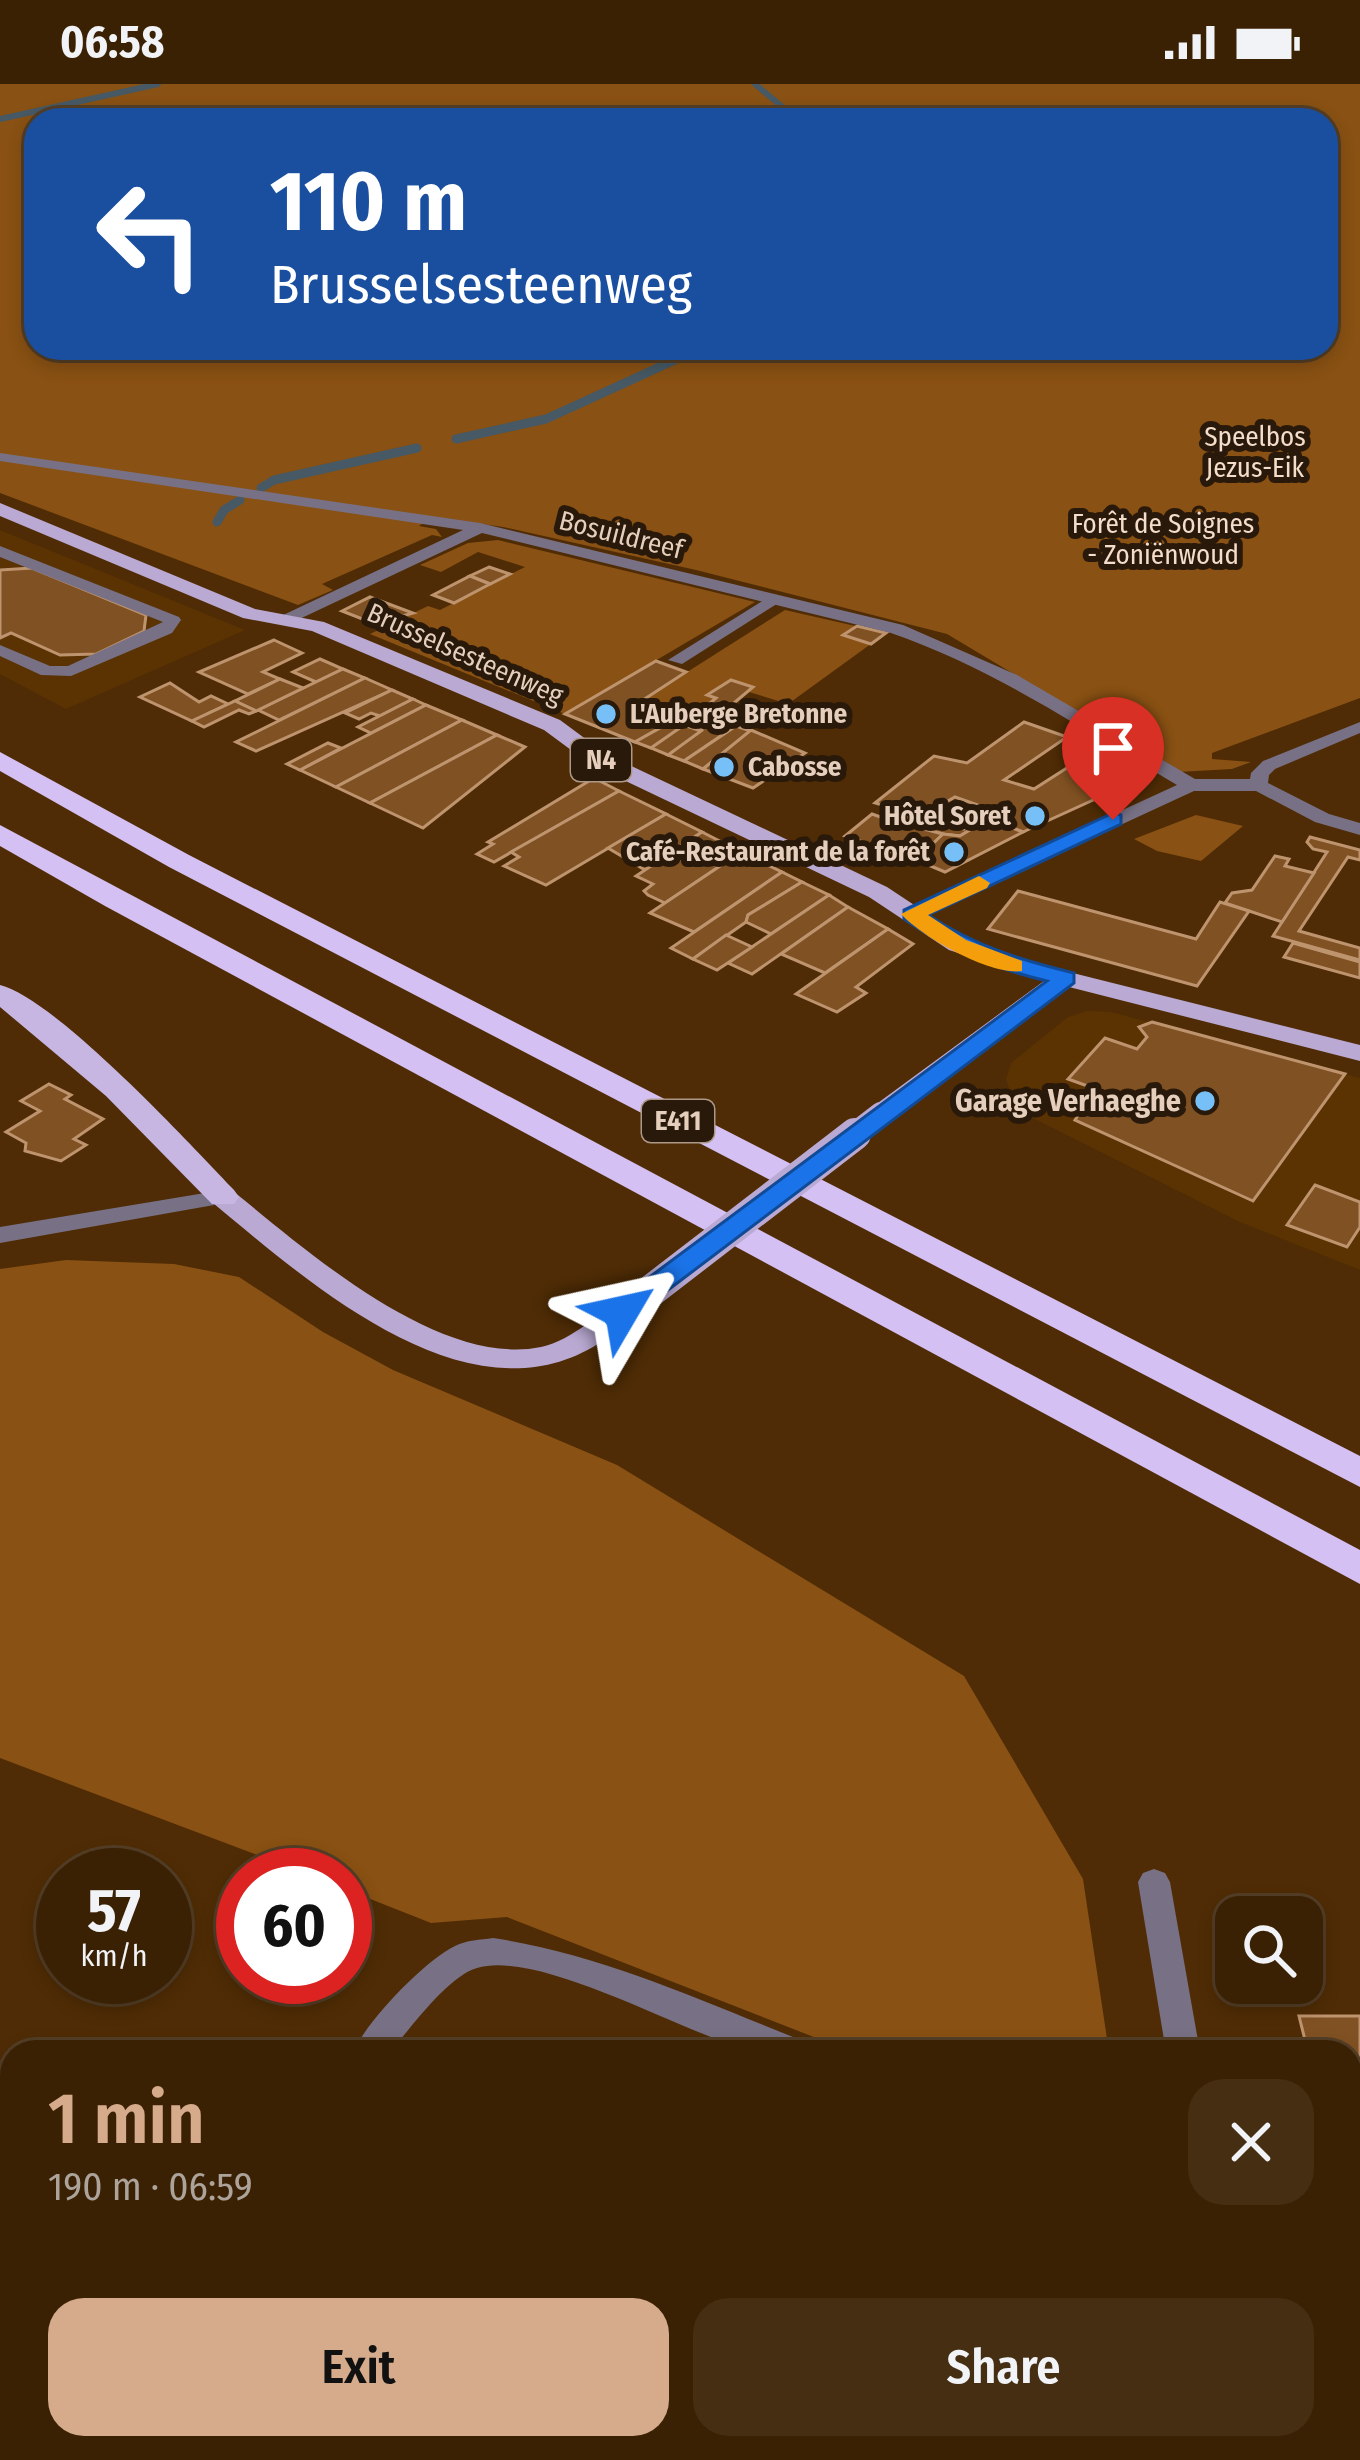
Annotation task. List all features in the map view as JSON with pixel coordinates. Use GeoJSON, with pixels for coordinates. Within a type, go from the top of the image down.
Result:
{"type":"FeatureCollection","features":[{"type":"Feature","properties":{"kind":"highway","name":"E411"},"geometry":{"type":"LineString","coordinates":[[0,760],[200,872],[1360,1473]]}},
{"type":"Feature","properties":{"kind":"highway","name":"E411"},"geometry":{"type":"LineString","coordinates":[[0,834],[1360,1569]]}},
{"type":"Feature","properties":{"kind":"highway"},"geometry":{"type":"LineString","coordinates":[[0,994],[57,1033],[102,1072],[224,1197]]}},
{"type":"Feature","properties":{"kind":"main road","name":"N4"},"geometry":{"type":"LineString","coordinates":[[0,509],[250,614],[285,620]]}},
{"type":"Feature","properties":{"kind":"main road","name":"Brusselsesteenweg"},"geometry":{"type":"LineString","coordinates":[[285,620],[317,626],[552,725],[598,759],[878,892],[958,945],[1004,963],[1360,1053]]}},
{"type":"Feature","properties":{"kind":"main road"},"geometry":{"type":"LineString","coordinates":[[224,1197],[299,1258],[429,1337],[475,1354],[541,1358],[569,1347],[630,1306],[1065,978]]}},
{"type":"Feature","properties":{"kind":"street","name":"Bosuildreef"},"geometry":{"type":"LineString","coordinates":[[0,457],[480,528],[941,643],[1190,785]]}},
{"type":"Feature","properties":{"kind":"street"},"geometry":{"type":"LineString","coordinates":[[285,620],[480,528]]}},
{"type":"Feature","properties":{"kind":"street"},"geometry":{"type":"LineString","coordinates":[[0,550],[173,620],[166,629],[71,671],[47,671],[0,650]]}},
{"type":"Feature","properties":{"kind":"street"},"geometry":{"type":"LineString","coordinates":[[676,660],[775,600]]}},
{"type":"Feature","properties":{"kind":"street"},"geometry":{"type":"LineString","coordinates":[[1259,785],[1260,773],[1268,765],[1360,727]]}},
{"type":"Feature","properties":{"kind":"street"},"geometry":{"type":"LineString","coordinates":[[912,914],[1190,785],[1259,785],[1322,818],[1360,829]]}},
{"type":"Feature","properties":{"kind":"street"},"geometry":{"type":"LineString","coordinates":[[0,1235],[224,1197]]}},
{"type":"Feature","properties":{"kind":"street"},"geometry":{"type":"LineString","coordinates":[[1154,1882],[1181,2040]]}},
{"type":"Feature","properties":{"kind":"street"},"geometry":{"type":"LineString","coordinates":[[380,2040],[404,2011],[469,1954],[495,1951],[548,1960],[759,2040]]}},
{"type":"Feature","properties":{"kind":"shaded area"},"geometry":{"type":"Polygon","coordinates":[[[0,530],[245,630],[66,709],[0,674],[0,530]]]}},
{"type":"Feature","properties":{"kind":"shaded area"},"geometry":{"type":"Polygon","coordinates":[[[1087,1011],[1111,1012],[1360,1078],[1360,1270],[1240,1222],[1033,1118],[1012,1097],[1006,1079],[1011,1063],[1068,1017],[1087,1011]]]}},
{"type":"Feature","properties":{"kind":"green space","name":"Forêt de Soignes - Zoniënwoud"},"geometry":{"type":"Polygon","coordinates":[[[0,84],[1360,84],[1360,698],[1212,753],[1212,759],[1251,762],[1232,769],[1178,772],[947,634],[503,527],[432,517],[419,526],[436,529],[442,537],[432,535],[322,584],[333,590],[298,605],[0,493],[0,84]]]}},
{"type":"Feature","properties":{"kind":"green space"},"geometry":{"type":"Polygon","coordinates":[[[498,540],[755,602],[565,714],[370,634],[428,606],[440,610],[525,567],[478,552],[441,572],[420,565],[468,543],[498,540]]]}},
{"type":"Feature","properties":{"kind":"green space"},"geometry":{"type":"Polygon","coordinates":[[[785,610],[886,633],[788,704],[749,692],[711,722],[643,700],[785,610]]]}},
{"type":"Feature","properties":{"kind":"green space"},"geometry":{"type":"Polygon","coordinates":[[[1196,815],[1243,826],[1201,861],[1157,851],[1134,839],[1196,815]]]}},
{"type":"Feature","properties":{"kind":"green space"},"geometry":{"type":"Polygon","coordinates":[[[66,1260],[174,1264],[239,1277],[323,1332],[393,1370],[617,1465],[964,1676],[1083,1879],[1107,2040],[821,2040],[507,1917],[431,1923],[372,1900],[372,1848],[238,1848],[0,1758],[0,1269],[66,1260]]]}},
{"type":"Feature","properties":{"kind":"building"},"geometry":{"type":"Polygon","coordinates":[[[489,567],[510,574],[490,584],[470,576],[489,567]]]}},
{"type":"Feature","properties":{"kind":"building"},"geometry":{"type":"Polygon","coordinates":[[[32,568],[146,615],[144,631],[96,654],[60,655],[11,633],[0,638],[0,570],[32,568]]]}},
{"type":"Feature","properties":{"kind":"building"},"geometry":{"type":"Polygon","coordinates":[[[470,576],[490,584],[454,603],[433,595],[470,576]]]}},
{"type":"Feature","properties":{"kind":"building"},"geometry":{"type":"Polygon","coordinates":[[[370,597],[413,613],[375,624],[342,611],[370,597]]]}},
{"type":"Feature","properties":{"kind":"building"},"geometry":{"type":"Polygon","coordinates":[[[857,626],[886,633],[871,644],[843,635],[857,626]]]}},
{"type":"Feature","properties":{"kind":"building"},"geometry":{"type":"Polygon","coordinates":[[[274,640],[302,653],[263,672],[280,679],[248,694],[199,672],[274,640]]]}},
{"type":"Feature","properties":{"kind":"building"},"geometry":{"type":"Polygon","coordinates":[[[320,659],[343,669],[316,682],[293,672],[320,659]]]}},
{"type":"Feature","properties":{"kind":"building"},"geometry":{"type":"Polygon","coordinates":[[[656,661],[686,672],[637,704],[658,716],[676,718],[669,723],[635,742],[565,714],[656,661]]]}},
{"type":"Feature","properties":{"kind":"building"},"geometry":{"type":"Polygon","coordinates":[[[343,669],[365,678],[279,720],[258,710],[343,669]]]}},
{"type":"Feature","properties":{"kind":"building"},"geometry":{"type":"Polygon","coordinates":[[[365,678],[392,690],[256,751],[236,742],[365,678]]]}},
{"type":"Feature","properties":{"kind":"building"},"geometry":{"type":"Polygon","coordinates":[[[280,679],[303,688],[256,711],[235,701],[280,679]]]}},
{"type":"Feature","properties":{"kind":"building"},"geometry":{"type":"Polygon","coordinates":[[[731,680],[753,687],[728,708],[710,703],[716,698],[707,695],[731,680]]]}},
{"type":"Feature","properties":{"kind":"building"},"geometry":{"type":"Polygon","coordinates":[[[170,683],[199,702],[211,696],[228,704],[192,721],[140,697],[170,683]]]}},
{"type":"Feature","properties":{"kind":"building"},"geometry":{"type":"Polygon","coordinates":[[[392,690],[413,699],[380,716],[371,713],[359,719],[345,713],[392,690]]]}},
{"type":"Feature","properties":{"kind":"building"},"geometry":{"type":"Polygon","coordinates":[[[413,699],[426,705],[371,733],[358,727],[413,699]]]}},
{"type":"Feature","properties":{"kind":"building"},"geometry":{"type":"Polygon","coordinates":[[[235,701],[256,711],[239,710],[204,727],[192,721],[235,701]]]}},
{"type":"Feature","properties":{"kind":"building"},"geometry":{"type":"Polygon","coordinates":[[[426,705],[462,720],[336,787],[300,770],[426,705]]]}},
{"type":"Feature","properties":{"kind":"building"},"geometry":{"type":"Polygon","coordinates":[[[462,720],[497,735],[370,803],[336,787],[462,720]]]}},
{"type":"Feature","properties":{"kind":"building"},"geometry":{"type":"Polygon","coordinates":[[[713,720],[734,727],[684,761],[668,755],[713,720]]]}},
{"type":"Feature","properties":{"kind":"building"},"geometry":{"type":"Polygon","coordinates":[[[1024,722],[1067,737],[1004,780],[1034,789],[1084,757],[1137,780],[1023,832],[988,819],[960,836],[943,834],[889,820],[902,811],[875,803],[934,756],[967,763],[1024,722]],[[955,797],[924,815],[964,829],[995,811],[955,797]]]}},
{"type":"Feature","properties":{"kind":"building"},"geometry":{"type":"Polygon","coordinates":[[[669,723],[682,728],[651,748],[635,742],[669,723]]]}},
{"type":"Feature","properties":{"kind":"building"},"geometry":{"type":"Polygon","coordinates":[[[684,725],[701,731],[668,755],[651,748],[684,725]]]}},
{"type":"Feature","properties":{"kind":"building"},"geometry":{"type":"Polygon","coordinates":[[[736,726],[751,731],[703,769],[684,761],[736,726]]]}},
{"type":"Feature","properties":{"kind":"building"},"geometry":{"type":"Polygon","coordinates":[[[751,730],[805,753],[753,788],[703,769],[751,730]]]}},
{"type":"Feature","properties":{"kind":"building"},"geometry":{"type":"Polygon","coordinates":[[[497,735],[525,747],[423,828],[370,803],[497,735]]]}},
{"type":"Feature","properties":{"kind":"building"},"geometry":{"type":"Polygon","coordinates":[[[328,743],[341,748],[300,770],[287,764],[328,743]]]}},
{"type":"Feature","properties":{"kind":"building"},"geometry":{"type":"Polygon","coordinates":[[[594,778],[619,791],[494,862],[477,854],[493,844],[488,842],[594,778]]]}},
{"type":"Feature","properties":{"kind":"building"},"geometry":{"type":"Polygon","coordinates":[[[619,791],[666,814],[546,885],[504,866],[519,857],[511,852],[619,791]]]}},
{"type":"Feature","properties":{"kind":"building"},"geometry":{"type":"Polygon","coordinates":[[[666,814],[702,832],[645,870],[608,848],[666,814]]]}},
{"type":"Feature","properties":{"kind":"building"},"geometry":{"type":"Polygon","coordinates":[[[872,814],[943,834],[916,860],[845,836],[872,814]]]}},
{"type":"Feature","properties":{"kind":"building"},"geometry":{"type":"Polygon","coordinates":[[[988,819],[1023,832],[945,872],[916,860],[943,834],[960,836],[988,819]]]}},
{"type":"Feature","properties":{"kind":"building"},"geometry":{"type":"Polygon","coordinates":[[[702,832],[741,852],[665,903],[648,895],[644,891],[653,884],[636,876],[702,832]]]}},
{"type":"Feature","properties":{"kind":"building"},"geometry":{"type":"Polygon","coordinates":[[[1310,837],[1360,850],[1360,860],[1348,857],[1299,931],[1360,948],[1360,960],[1273,936],[1327,852],[1313,849],[1307,842],[1310,837]]]}},
{"type":"Feature","properties":{"kind":"building"},"geometry":{"type":"Polygon","coordinates":[[[741,852],[782,872],[694,932],[650,913],[741,852]]]}},
{"type":"Feature","properties":{"kind":"building"},"geometry":{"type":"Polygon","coordinates":[[[1275,856],[1289,859],[1285,866],[1314,873],[1282,922],[1225,903],[1232,893],[1252,890],[1275,856]]]}},
{"type":"Feature","properties":{"kind":"building"},"geometry":{"type":"Polygon","coordinates":[[[782,872],[802,882],[748,915],[746,922],[693,959],[671,948],[782,872]]]}},
{"type":"Feature","properties":{"kind":"building"},"geometry":{"type":"Polygon","coordinates":[[[802,882],[829,895],[771,934],[746,922],[748,915],[802,882]]]}},
{"type":"Feature","properties":{"kind":"building"},"geometry":{"type":"Polygon","coordinates":[[[1018,891],[1196,939],[1220,902],[1249,911],[1197,986],[988,929],[1018,891]]]}},
{"type":"Feature","properties":{"kind":"building"},"geometry":{"type":"Polygon","coordinates":[[[829,895],[848,907],[752,974],[728,963],[829,895]]]}},
{"type":"Feature","properties":{"kind":"building"},"geometry":{"type":"Polygon","coordinates":[[[848,907],[888,929],[825,973],[781,954],[848,907]]]}},
{"type":"Feature","properties":{"kind":"building"},"geometry":{"type":"Polygon","coordinates":[[[888,929],[913,944],[856,987],[866,993],[837,1012],[796,994],[888,929]]]}},
{"type":"Feature","properties":{"kind":"building"},"geometry":{"type":"Polygon","coordinates":[[[726,935],[752,947],[717,970],[693,959],[726,935]]]}},
{"type":"Feature","properties":{"kind":"building"},"geometry":{"type":"Polygon","coordinates":[[[1293,943],[1360,962],[1360,978],[1284,957],[1293,943]]]}},
{"type":"Feature","properties":{"kind":"building","name":"Garage Verhaeghe"},"geometry":{"type":"Polygon","coordinates":[[[1152,1022],[1345,1074],[1253,1201],[1075,1120],[1096,1089],[1068,1079],[1105,1038],[1137,1049],[1147,1037],[1139,1027],[1152,1022]]]}},
{"type":"Feature","properties":{"kind":"building"},"geometry":{"type":"Polygon","coordinates":[[[49,1084],[71,1095],[65,1099],[103,1119],[74,1139],[86,1145],[61,1161],[25,1151],[26,1143],[6,1132],[40,1111],[21,1101],[49,1084]]]}},
{"type":"Feature","properties":{"kind":"building"},"geometry":{"type":"Polygon","coordinates":[[[1315,1185],[1360,1202],[1360,1227],[1347,1247],[1287,1225],[1315,1185]]]}},
{"type":"Feature","properties":{"kind":"building"},"geometry":{"type":"Polygon","coordinates":[[[1299,2016],[1360,2016],[1360,2040],[1305,2040],[1299,2016]]]}},
{"type":"Feature","properties":{"kind":"waterway"},"geometry":{"type":"LineString","coordinates":[[50,108],[158,84]]}},
{"type":"Feature","properties":{"kind":"waterway"},"geometry":{"type":"LineString","coordinates":[[755,84],[784,108]]}},
{"type":"Feature","properties":{"kind":"waterway"},"geometry":{"type":"LineString","coordinates":[[0,119],[24,114]]}},
{"type":"Feature","properties":{"kind":"waterway"},"geometry":{"type":"LineString","coordinates":[[456,439],[546,419],[675,360]]}},
{"type":"Feature","properties":{"kind":"waterway"},"geometry":{"type":"LineString","coordinates":[[261,488],[274,480],[417,448]]}},
{"type":"Feature","properties":{"kind":"waterway"},"geometry":{"type":"LineString","coordinates":[[217,522],[224,510],[240,500]]}},
{"type":"Feature","properties":{"kind":"slow traffic"},"geometry":{"type":"LineString","coordinates":[[979,883],[912,914],[958,945],[1014,966]]}},
{"type":"Feature","properties":{"kind":"place","name":"L'Auberge Bretonne"},"geometry":{"type":"Point","coordinates":[606,714]}},
{"type":"Feature","properties":{"kind":"place","name":"Cabosse"},"geometry":{"type":"Point","coordinates":[724,767]}},
{"type":"Feature","properties":{"kind":"place","name":"Hôtel Soret"},"geometry":{"type":"Point","coordinates":[1035,816]}},
{"type":"Feature","properties":{"kind":"place","name":"Café-Restaurant de la forêt"},"geometry":{"type":"Point","coordinates":[954,852]}},
{"type":"Feature","properties":{"kind":"place","name":"Garage Verhaeghe"},"geometry":{"type":"Point","coordinates":[1205,1101]}},
{"type":"Feature","properties":{"kind":"route"},"geometry":{"type":"LineString","coordinates":[[622,1312],[1065,978],[1004,963],[958,945],[912,914],[1113,820]]}},
{"type":"Feature","properties":{"kind":"park label","name":"Speelbos Jezus-Eik"},"geometry":{"type":"Point","coordinates":[1255,452]}}]}
